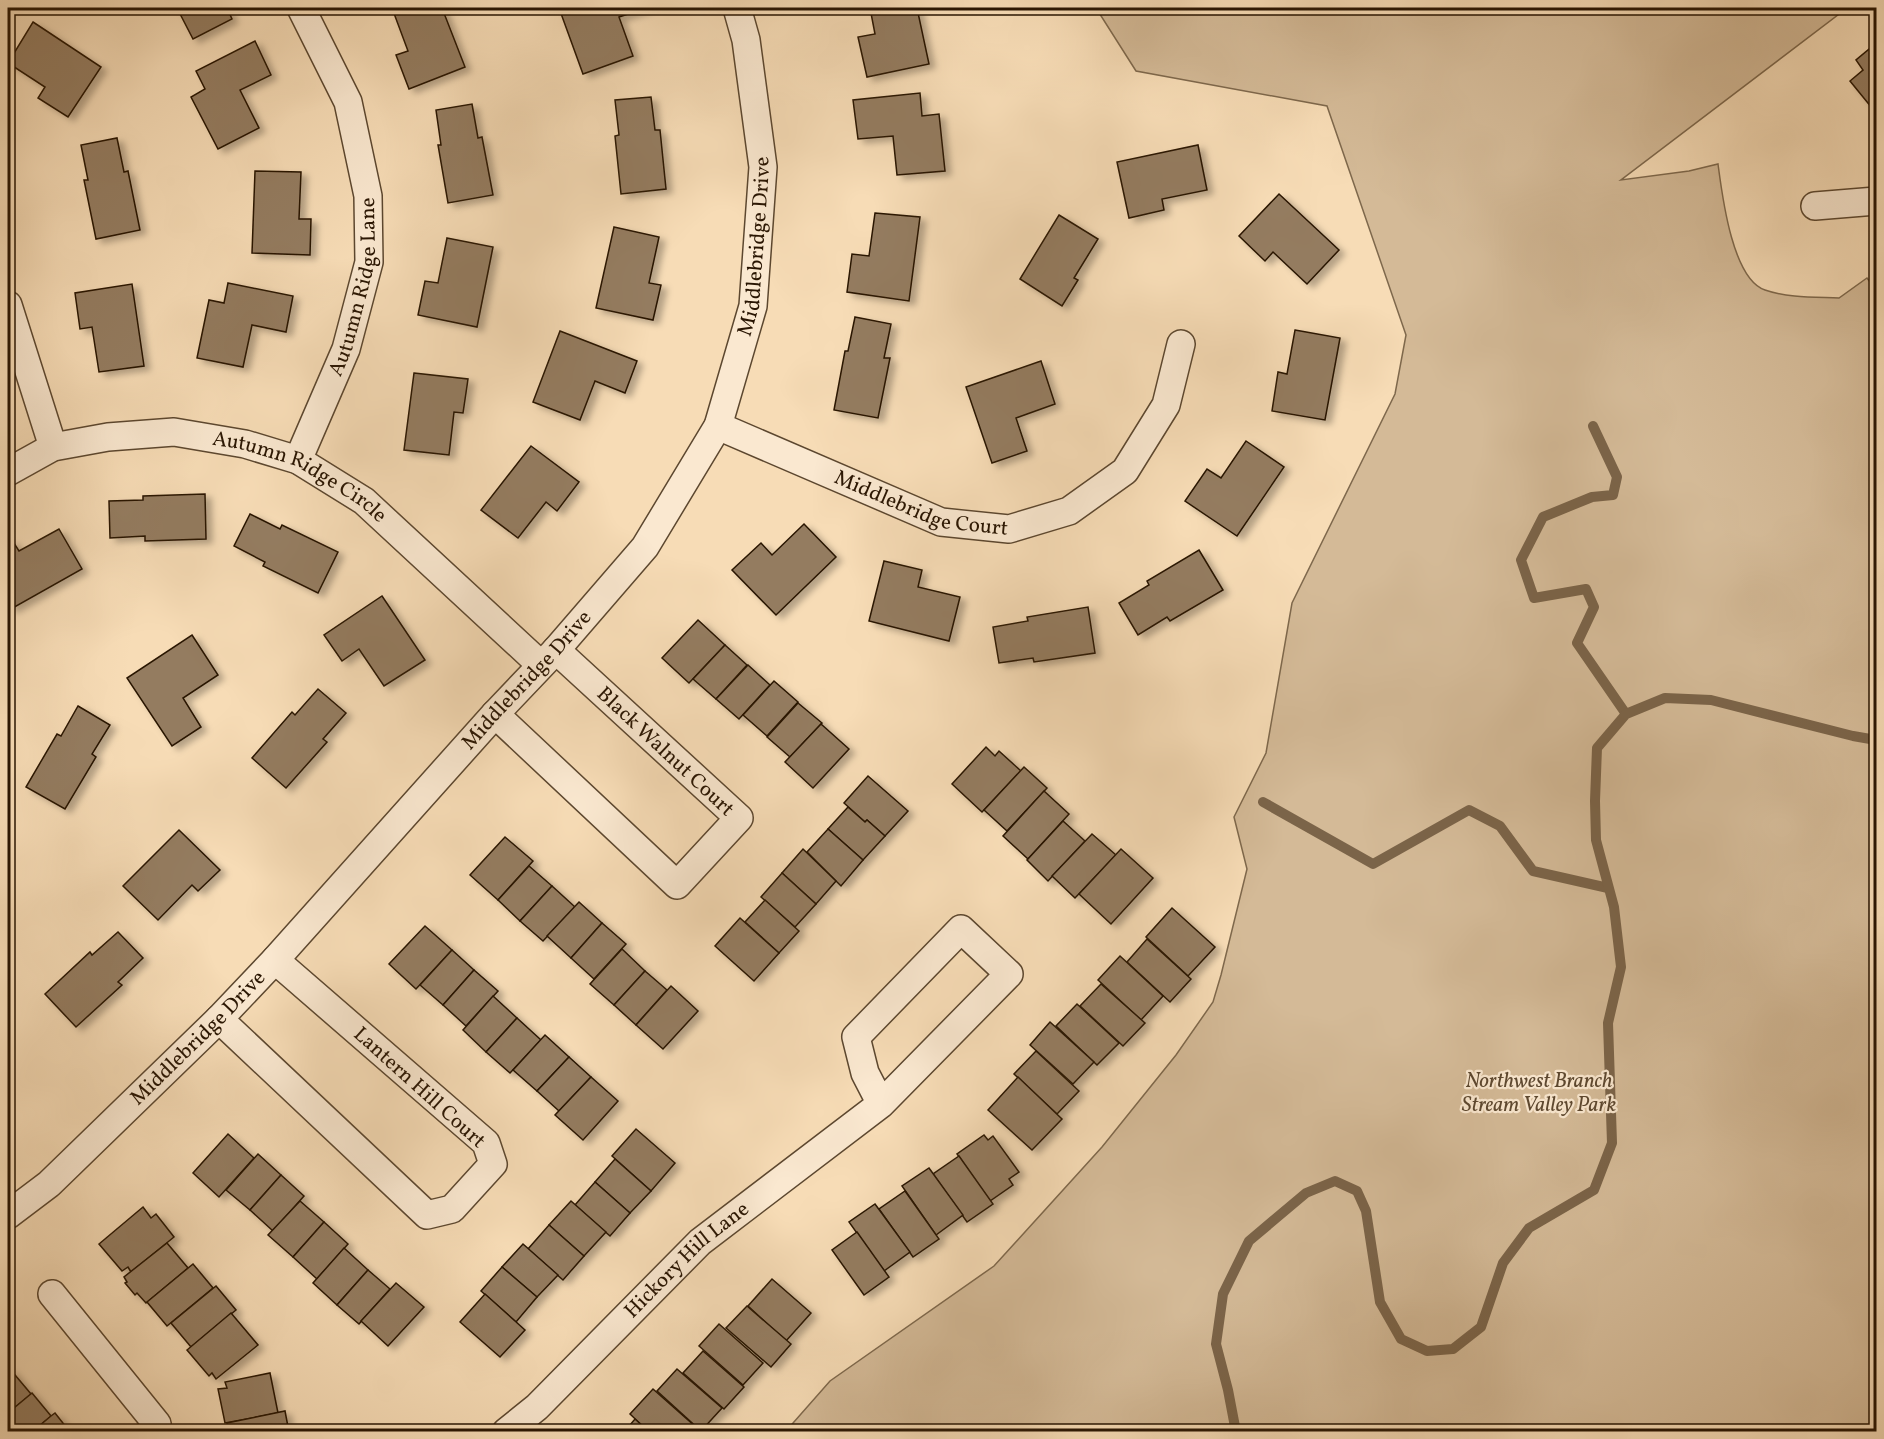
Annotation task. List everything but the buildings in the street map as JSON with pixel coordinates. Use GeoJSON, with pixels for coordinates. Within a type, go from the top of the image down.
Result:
{"type":"FeatureCollection","features":[{"type":"Feature","properties":{"kind":"street","name":"Autumn Ridge Lane"},"geometry":{"type":"LineString","coordinates":[[298,460],[346,350],[369,262],[368,196],[348,102],[301,8]]}},
{"type":"Feature","properties":{"kind":"street","name":"Middlebridge Drive"},"geometry":{"type":"LineString","coordinates":[[8,1215],[49,1184],[219,1019],[275,960],[645,547],[718,426],[753,306],[763,167],[746,40],[737,8]]}},
{"type":"Feature","properties":{"kind":"street"},"geometry":{"type":"LineString","coordinates":[[1815,206],[1876,201]]}},
{"type":"Feature","properties":{"kind":"street"},"geometry":{"type":"LineString","coordinates":[[8,305],[53,447]]}},
{"type":"Feature","properties":{"kind":"street","name":"Middlebridge Court"},"geometry":{"type":"LineString","coordinates":[[718,426],[941,522],[1009,529],[1069,511],[1125,471],[1166,405],[1180,344]]}},
{"type":"Feature","properties":{"kind":"street","name":"Autumn Ridge Circle"},"geometry":{"type":"LineString","coordinates":[[8,472],[53,447],[108,437],[174,432],[245,444],[298,460],[363,501],[548,657]]}},
{"type":"Feature","properties":{"kind":"street","name":"Black Walnut Court"},"geometry":{"type":"LineString","coordinates":[[495,714],[677,885],[739,818],[548,657]]}},
{"type":"Feature","properties":{"kind":"street","name":"Hickory Hill Lane"},"geometry":{"type":"LineString","coordinates":[[506,1431],[537,1407],[700,1242],[881,1104],[1009,974],[961,929],[856,1037],[866,1073],[881,1104]]}},
{"type":"Feature","properties":{"kind":"street","name":"Lantern Hill Court"},"geometry":{"type":"LineString","coordinates":[[219,1019],[427,1215],[452,1209],[494,1164],[486,1143],[275,960]]}},
{"type":"Feature","properties":{"kind":"street"},"geometry":{"type":"LineString","coordinates":[[52,1294],[157,1424],[158,1431]]}},
{"type":"Feature","properties":{"kind":"green space","name":"Northwest Branch Stream Valley Park"},"geometry":{"type":"Polygon","coordinates":[[[1096,8],[1847,8],[1621,180],[1689,171],[1718,164],[1731,234],[1744,270],[1754,283],[1765,290],[1783,294],[1839,298],[1867,278],[1876,290],[1876,1431],[786,1431],[830,1381],[994,1266],[1102,1147],[1176,1055],[1213,1002],[1247,869],[1234,817],[1266,753],[1292,603],[1395,394],[1406,335],[1327,106],[1136,71],[1096,8]]]}},
{"type":"Feature","properties":{"kind":"waterway"},"geometry":{"type":"LineString","coordinates":[[1593,426],[1617,477],[1613,495],[1592,497],[1543,517],[1521,560],[1534,598],[1586,589],[1594,607],[1577,643],[1626,714]]}},
{"type":"Feature","properties":{"kind":"waterway"},"geometry":{"type":"LineString","coordinates":[[1236,1432],[1216,1344],[1223,1294],[1249,1241],[1306,1193],[1335,1181],[1357,1191],[1366,1211],[1380,1302],[1401,1339],[1427,1351],[1453,1349],[1481,1327],[1503,1263],[1529,1228],[1594,1190],[1612,1143],[1608,1023],[1621,967],[1614,907],[1596,840],[1597,748],[1626,714],[1665,698],[1711,700],[1876,740]]}},
{"type":"Feature","properties":{"kind":"waterway"},"geometry":{"type":"LineString","coordinates":[[1263,802],[1373,864],[1469,810],[1500,826],[1533,871],[1608,888]]}}]}
